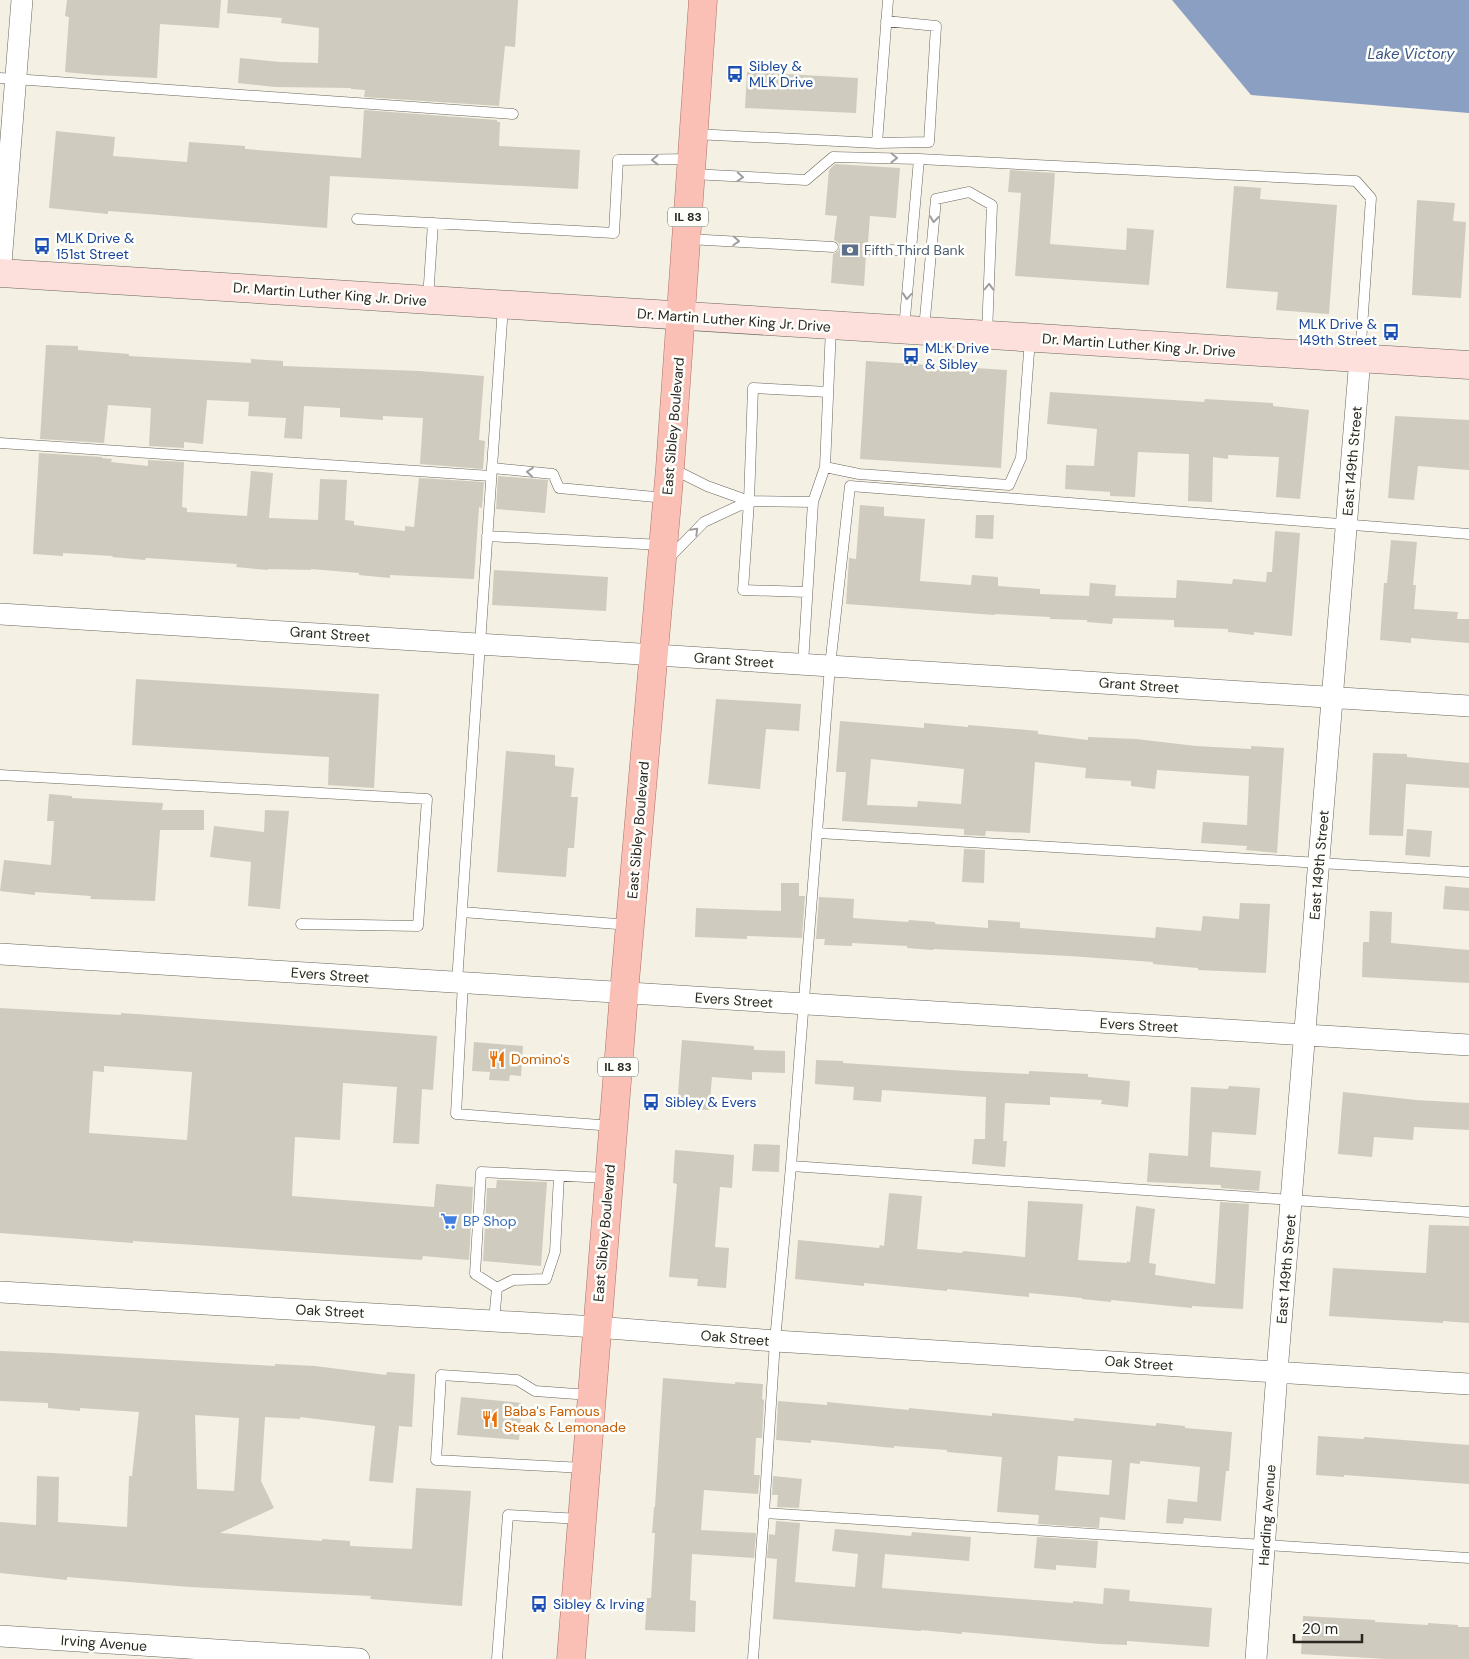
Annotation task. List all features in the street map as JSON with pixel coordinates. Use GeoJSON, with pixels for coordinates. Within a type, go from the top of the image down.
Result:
{"type":"FeatureCollection","features":[{"type":"Feature","properties":{"kind":"main road","name":"East Sibley Boulevard"},"geometry":{"type":"LineString","coordinates":[[571,1659],[596,1327],[668,498],[682,316],[702,0]]}},
{"type":"Feature","properties":{"kind":"street"},"geometry":{"type":"LineString","coordinates":[[0,274],[8,79],[22,0]]}},
{"type":"Feature","properties":{"kind":"street","name":"Dr. Martin Luther King Jr. Drive"},"geometry":{"type":"LineString","coordinates":[[0,274],[1469,365]]}},
{"type":"Feature","properties":{"kind":"street","name":"East 149th Street"},"geometry":{"type":"LineString","coordinates":[[1277,1372],[1360,358]]}},
{"type":"Feature","properties":{"kind":"street","name":"Grant Street"},"geometry":{"type":"LineString","coordinates":[[0,614],[1469,706]]}},
{"type":"Feature","properties":{"kind":"street","name":"Evers Street"},"geometry":{"type":"LineString","coordinates":[[0,954],[1469,1045]]}},
{"type":"Feature","properties":{"kind":"street","name":"Oak Street"},"geometry":{"type":"LineString","coordinates":[[0,1292],[596,1327],[775,1341],[1469,1384]]}},
{"type":"Feature","properties":{"kind":"street","name":"Harding Avenue"},"geometry":{"type":"LineString","coordinates":[[1256,1659],[1277,1372]]}},
{"type":"Feature","properties":{"kind":"street","name":"Irving Avenue"},"geometry":{"type":"LineString","coordinates":[[0,1636],[359,1659]]}},
{"type":"Feature","properties":{"kind":"lane"},"geometry":{"type":"LineString","coordinates":[[877,143],[888,0]]}},
{"type":"Feature","properties":{"kind":"lane"},"geometry":{"type":"LineString","coordinates":[[886,20],[936,26],[929,142],[924,159],[910,251],[913,331]]}},
{"type":"Feature","properties":{"kind":"lane"},"geometry":{"type":"LineString","coordinates":[[8,79],[513,114]]}},
{"type":"Feature","properties":{"kind":"lane"},"geometry":{"type":"LineString","coordinates":[[357,219],[614,233],[618,160],[877,143],[929,142]]}},
{"type":"Feature","properties":{"kind":"lane"},"geometry":{"type":"LineString","coordinates":[[692,156],[806,180],[833,157],[924,159],[1356,181],[1371,198],[1360,358]]}},
{"type":"Feature","properties":{"kind":"lane"},"geometry":{"type":"LineString","coordinates":[[913,331],[936,198],[969,192],[992,205],[987,335]]}},
{"type":"Feature","properties":{"kind":"lane"},"geometry":{"type":"LineString","coordinates":[[428,300],[433,223]]}},
{"type":"Feature","properties":{"kind":"lane"},"geometry":{"type":"LineString","coordinates":[[687,239],[833,247]]}},
{"type":"Feature","properties":{"kind":"lane"},"geometry":{"type":"LineString","coordinates":[[868,249],[910,251]]}},
{"type":"Feature","properties":{"kind":"lane"},"geometry":{"type":"LineString","coordinates":[[503,305],[462,912],[456,1114],[613,1126]]}},
{"type":"Feature","properties":{"kind":"lane"},"geometry":{"type":"LineString","coordinates":[[803,664],[813,502],[825,467],[831,326]]}},
{"type":"Feature","properties":{"kind":"lane"},"geometry":{"type":"LineString","coordinates":[[825,467],[859,474],[1009,485],[1021,458],[1030,338]]}},
{"type":"Feature","properties":{"kind":"lane"},"geometry":{"type":"LineString","coordinates":[[807,592],[743,590],[749,500],[753,388],[828,392]]}},
{"type":"Feature","properties":{"kind":"lane"},"geometry":{"type":"LineString","coordinates":[[0,443],[552,474],[559,488],[668,498]]}},
{"type":"Feature","properties":{"kind":"lane"},"geometry":{"type":"LineString","coordinates":[[670,468],[708,486],[749,500],[813,502]]}},
{"type":"Feature","properties":{"kind":"lane"},"geometry":{"type":"LineString","coordinates":[[753,1659],[775,1341],[791,1166],[830,666],[850,486],[1346,526],[1469,534]]}},
{"type":"Feature","properties":{"kind":"lane"},"geometry":{"type":"LineString","coordinates":[[487,536],[662,555],[704,522],[749,500]]}},
{"type":"Feature","properties":{"kind":"lane"},"geometry":{"type":"LineString","coordinates":[[0,775],[427,799],[418,926],[301,924]]}},
{"type":"Feature","properties":{"kind":"lane"},"geometry":{"type":"LineString","coordinates":[[818,833],[1469,872]]}},
{"type":"Feature","properties":{"kind":"lane"},"geometry":{"type":"LineString","coordinates":[[462,912],[630,925]]}},
{"type":"Feature","properties":{"kind":"lane"},"geometry":{"type":"LineString","coordinates":[[791,1166],[1469,1212]]}},
{"type":"Feature","properties":{"kind":"lane"},"geometry":{"type":"LineString","coordinates":[[497,1288],[476,1274],[481,1172],[609,1178]]}},
{"type":"Feature","properties":{"kind":"lane"},"geometry":{"type":"LineString","coordinates":[[497,1288],[513,1280],[546,1279],[555,1252],[560,1176]]}},
{"type":"Feature","properties":{"kind":"lane"},"geometry":{"type":"LineString","coordinates":[[494,1321],[497,1288]]}},
{"type":"Feature","properties":{"kind":"lane"},"geometry":{"type":"LineString","coordinates":[[586,1468],[436,1460],[441,1376],[517,1380],[535,1391],[591,1395]]}},
{"type":"Feature","properties":{"kind":"lane"},"geometry":{"type":"LineString","coordinates":[[764,1513],[1469,1558]]}},
{"type":"Feature","properties":{"kind":"lane"},"geometry":{"type":"LineString","coordinates":[[497,1659],[508,1515],[582,1519]]}},
{"type":"Feature","properties":{"kind":"water","name":"Lake Victory"},"geometry":{"type":"Polygon","coordinates":[[[1172,0],[1469,0],[1469,113],[1251,95],[1172,0]]]}},
{"type":"Feature","properties":{"kind":"building"},"geometry":{"type":"Polygon","coordinates":[[[67,0],[221,0],[219,28],[160,24],[157,78],[65,72],[69,17],[65,16],[67,0]]]}},
{"type":"Feature","properties":{"kind":"building"},"geometry":{"type":"Polygon","coordinates":[[[228,0],[518,0],[515,47],[505,46],[499,106],[364,97],[365,90],[351,88],[276,87],[238,83],[240,58],[318,63],[319,28],[281,23],[282,18],[227,13],[228,0]]]}},
{"type":"Feature","properties":{"kind":"building"},"geometry":{"type":"Polygon","coordinates":[[[747,72],[858,78],[856,113],[745,108],[747,72]]]}},
{"type":"Feature","properties":{"kind":"building"},"geometry":{"type":"Polygon","coordinates":[[[364,110],[497,120],[497,122],[500,122],[499,146],[580,150],[578,189],[330,176],[327,228],[108,211],[108,214],[49,208],[56,131],[115,137],[113,156],[187,162],[189,142],[245,146],[245,149],[361,158],[364,110]]]}},
{"type":"Feature","properties":{"kind":"building","name":"Fifth Third Bank"},"geometry":{"type":"Polygon","coordinates":[[[835,164],[900,168],[896,218],[870,216],[868,242],[862,248],[863,253],[866,255],[864,286],[831,283],[833,254],[840,247],[839,243],[834,240],[837,216],[825,215],[829,170],[835,164]]]}},
{"type":"Feature","properties":{"kind":"building"},"geometry":{"type":"Polygon","coordinates":[[[1010,170],[1055,173],[1050,244],[1126,250],[1127,228],[1154,230],[1149,285],[1015,276],[1021,193],[1008,192],[1010,170]]]}},
{"type":"Feature","properties":{"kind":"building"},"geometry":{"type":"Polygon","coordinates":[[[1234,186],[1261,188],[1260,199],[1337,205],[1329,314],[1276,310],[1278,292],[1226,288],[1234,186]]]}},
{"type":"Feature","properties":{"kind":"building"},"geometry":{"type":"Polygon","coordinates":[[[1417,200],[1455,203],[1453,221],[1466,222],[1461,298],[1412,295],[1417,200]]]}},
{"type":"Feature","properties":{"kind":"building"},"geometry":{"type":"Polygon","coordinates":[[[46,345],[78,346],[78,350],[129,354],[129,356],[251,363],[251,359],[283,361],[283,366],[419,371],[484,376],[479,440],[485,441],[483,469],[420,464],[423,418],[383,416],[383,420],[340,417],[340,408],[304,406],[302,439],[284,438],[286,418],[248,416],[249,402],[207,400],[203,444],[184,442],[184,448],[149,446],[151,408],[108,405],[104,443],[40,439],[46,345]]]}},
{"type":"Feature","properties":{"kind":"building"},"geometry":{"type":"Polygon","coordinates":[[[866,361],[1007,370],[1001,468],[860,459],[866,361]]]}},
{"type":"Feature","properties":{"kind":"building"},"geometry":{"type":"Polygon","coordinates":[[[1050,392],[1204,402],[1205,399],[1273,403],[1273,406],[1309,410],[1300,499],[1276,497],[1279,457],[1228,455],[1228,459],[1213,457],[1212,502],[1188,501],[1189,454],[1138,452],[1135,497],[1110,496],[1110,492],[1065,489],[1066,465],[1094,466],[1097,429],[1047,424],[1050,392]]]}},
{"type":"Feature","properties":{"kind":"building"},"geometry":{"type":"Polygon","coordinates":[[[1395,416],[1469,420],[1469,470],[1418,466],[1414,500],[1388,498],[1395,416]]]}},
{"type":"Feature","properties":{"kind":"building"},"geometry":{"type":"Polygon","coordinates":[[[39,453],[102,457],[112,459],[111,462],[148,466],[148,460],[184,462],[182,507],[187,508],[187,512],[247,516],[251,471],[273,473],[269,518],[318,520],[320,479],[347,480],[345,520],[354,521],[354,525],[405,531],[405,526],[414,527],[419,478],[484,482],[482,508],[479,507],[474,579],[390,575],[390,578],[311,569],[268,570],[236,567],[237,564],[146,558],[145,560],[63,553],[63,556],[33,554],[39,453]]]}},
{"type":"Feature","properties":{"kind":"building"},"geometry":{"type":"Polygon","coordinates":[[[498,476],[548,480],[545,513],[496,509],[498,476]]]}},
{"type":"Feature","properties":{"kind":"building"},"geometry":{"type":"Polygon","coordinates":[[[860,505],[884,507],[884,516],[925,519],[920,581],[971,585],[972,575],[998,577],[998,586],[1040,589],[1040,594],[1089,596],[1090,583],[1116,585],[1115,596],[1176,598],[1177,580],[1232,584],[1233,579],[1266,582],[1267,572],[1272,572],[1275,531],[1300,533],[1292,636],[1254,632],[1254,635],[1228,632],[1228,629],[1174,627],[1174,620],[1113,618],[1112,624],[1087,622],[1087,620],[1050,619],[1050,617],[995,615],[846,604],[849,558],[856,559],[860,505]]]}},
{"type":"Feature","properties":{"kind":"building"},"geometry":{"type":"Polygon","coordinates":[[[976,515],[994,515],[993,539],[975,538],[976,515]]]}},
{"type":"Feature","properties":{"kind":"building"},"geometry":{"type":"Polygon","coordinates":[[[1391,540],[1417,542],[1413,585],[1416,585],[1414,609],[1458,612],[1457,619],[1469,619],[1469,643],[1411,638],[1411,643],[1380,640],[1384,583],[1387,583],[1391,540]]]}},
{"type":"Feature","properties":{"kind":"building"},"geometry":{"type":"Polygon","coordinates":[[[494,570],[608,577],[606,611],[492,605],[494,570]]]}},
{"type":"Feature","properties":{"kind":"building"},"geometry":{"type":"Polygon","coordinates":[[[136,679],[379,694],[374,788],[328,785],[329,757],[132,745],[136,679]]]}},
{"type":"Feature","properties":{"kind":"building"},"geometry":{"type":"Polygon","coordinates":[[[716,699],[801,704],[799,731],[766,729],[760,789],[708,784],[716,699]]]}},
{"type":"Feature","properties":{"kind":"building"},"geometry":{"type":"Polygon","coordinates":[[[840,721],[924,728],[924,723],[968,727],[968,725],[1038,731],[1038,734],[1088,740],[1088,737],[1136,739],[1196,746],[1251,749],[1251,746],[1284,748],[1277,853],[1246,850],[1247,846],[1201,843],[1203,822],[1247,825],[1249,776],[1157,770],[1155,789],[1131,786],[1131,781],[1085,778],[1086,768],[1035,762],[1030,833],[986,831],[985,836],[964,835],[964,829],[842,821],[846,772],[836,772],[840,721]],[[871,759],[867,805],[917,807],[918,801],[961,804],[964,769],[871,759]]]}},
{"type":"Feature","properties":{"kind":"building"},"geometry":{"type":"Polygon","coordinates":[[[506,751],[555,755],[555,766],[574,768],[571,797],[578,797],[574,848],[568,848],[566,877],[497,872],[506,751]]]}},
{"type":"Feature","properties":{"kind":"building"},"geometry":{"type":"Polygon","coordinates":[[[1373,753],[1407,754],[1407,757],[1469,763],[1469,788],[1406,784],[1403,836],[1369,835],[1373,753]]]}},
{"type":"Feature","properties":{"kind":"building"},"geometry":{"type":"Polygon","coordinates":[[[49,794],[72,796],[72,798],[163,803],[162,810],[204,810],[204,830],[160,830],[155,901],[90,899],[91,896],[35,892],[35,895],[0,891],[4,860],[51,865],[54,821],[47,821],[49,794]]]}},
{"type":"Feature","properties":{"kind":"building"},"geometry":{"type":"Polygon","coordinates":[[[265,810],[289,811],[280,909],[248,906],[251,862],[210,857],[214,826],[264,832],[265,810]]]}},
{"type":"Feature","properties":{"kind":"building"},"geometry":{"type":"Polygon","coordinates":[[[1407,829],[1432,831],[1430,857],[1405,855],[1407,829]]]}},
{"type":"Feature","properties":{"kind":"building"},"geometry":{"type":"Polygon","coordinates":[[[964,849],[985,850],[984,883],[962,882],[964,849]]]}},
{"type":"Feature","properties":{"kind":"building"},"geometry":{"type":"Polygon","coordinates":[[[781,883],[799,883],[799,896],[805,896],[802,938],[747,936],[747,939],[695,937],[696,908],[781,911],[781,883]]]}},
{"type":"Feature","properties":{"kind":"building"},"geometry":{"type":"Polygon","coordinates":[[[1445,886],[1469,888],[1469,911],[1443,909],[1445,886]]]}},
{"type":"Feature","properties":{"kind":"building"},"geometry":{"type":"Polygon","coordinates":[[[819,897],[854,899],[853,918],[908,922],[909,920],[988,928],[988,920],[1020,922],[1020,928],[1155,938],[1156,927],[1201,931],[1203,916],[1239,919],[1240,903],[1270,904],[1266,973],[1198,970],[1198,968],[1153,964],[1153,962],[1069,956],[933,950],[907,948],[907,946],[852,943],[852,946],[824,945],[825,939],[816,939],[819,897]]]}},
{"type":"Feature","properties":{"kind":"building"},"geometry":{"type":"Polygon","coordinates":[[[1370,911],[1392,912],[1391,943],[1469,950],[1469,983],[1362,977],[1363,942],[1369,942],[1370,911]]]}},
{"type":"Feature","properties":{"kind":"building"},"geometry":{"type":"Polygon","coordinates":[[[0,1008],[121,1015],[121,1013],[437,1036],[433,1090],[422,1089],[419,1144],[393,1143],[397,1087],[343,1083],[340,1140],[295,1137],[292,1196],[434,1207],[436,1184],[473,1187],[469,1260],[423,1256],[422,1260],[0,1233],[0,1008]],[[104,1066],[104,1072],[93,1071],[89,1133],[187,1140],[192,1072],[104,1066]]]}},
{"type":"Feature","properties":{"kind":"building"},"geometry":{"type":"Polygon","coordinates":[[[682,1040],[754,1046],[754,1050],[785,1051],[785,1073],[752,1072],[752,1080],[712,1077],[709,1110],[677,1108],[682,1040]]]}},
{"type":"Feature","properties":{"kind":"building","name":"Domino's"},"geometry":{"type":"Polygon","coordinates":[[[474,1042],[523,1046],[521,1076],[510,1075],[509,1081],[489,1080],[490,1072],[472,1071],[474,1042]]]}},
{"type":"Feature","properties":{"kind":"building"},"geometry":{"type":"Polygon","coordinates":[[[816,1060],[966,1071],[1029,1074],[1029,1071],[1088,1074],[1088,1077],[1130,1081],[1128,1107],[1101,1104],[1102,1100],[1050,1097],[1050,1105],[1005,1103],[1003,1141],[1007,1141],[1005,1167],[972,1164],[974,1139],[985,1139],[986,1097],[882,1090],[881,1102],[853,1100],[854,1087],[815,1084],[816,1060]]]}},
{"type":"Feature","properties":{"kind":"building"},"geometry":{"type":"Polygon","coordinates":[[[1229,1086],[1260,1088],[1256,1135],[1212,1132],[1210,1167],[1261,1171],[1259,1191],[1221,1188],[1221,1185],[1147,1182],[1149,1153],[1188,1156],[1191,1087],[1228,1089],[1229,1086]]]}},
{"type":"Feature","properties":{"kind":"building"},"geometry":{"type":"Polygon","coordinates":[[[1343,1092],[1416,1100],[1469,1103],[1469,1130],[1414,1127],[1413,1140],[1374,1137],[1372,1157],[1338,1154],[1343,1092]]]}},
{"type":"Feature","properties":{"kind":"building"},"geometry":{"type":"Polygon","coordinates":[[[754,1144],[780,1145],[779,1172],[752,1171],[754,1144]]]}},
{"type":"Feature","properties":{"kind":"building"},"geometry":{"type":"Polygon","coordinates":[[[675,1150],[734,1155],[732,1188],[720,1187],[715,1247],[729,1248],[726,1288],[697,1286],[698,1279],[669,1277],[677,1184],[673,1183],[675,1150]]]}},
{"type":"Feature","properties":{"kind":"building"},"geometry":{"type":"Polygon","coordinates":[[[497,1180],[547,1182],[541,1266],[483,1261],[487,1188],[496,1188],[497,1180]]]}},
{"type":"Feature","properties":{"kind":"building"},"geometry":{"type":"Polygon","coordinates":[[[889,1193],[922,1196],[917,1249],[1025,1257],[1028,1201],[1083,1204],[1078,1260],[1130,1262],[1136,1206],[1155,1209],[1149,1263],[1156,1264],[1155,1275],[1215,1284],[1220,1202],[1249,1204],[1243,1309],[1192,1306],[1192,1308],[1029,1293],[1029,1297],[864,1283],[864,1286],[795,1279],[798,1240],[879,1248],[880,1245],[884,1246],[889,1193]]]}},
{"type":"Feature","properties":{"kind":"building"},"geometry":{"type":"Polygon","coordinates":[[[1429,1225],[1469,1226],[1469,1323],[1329,1316],[1333,1268],[1426,1273],[1429,1225]]]}},
{"type":"Feature","properties":{"kind":"building"},"geometry":{"type":"Polygon","coordinates":[[[0,1351],[275,1366],[275,1364],[315,1366],[386,1375],[387,1372],[415,1374],[412,1427],[399,1426],[393,1483],[369,1481],[375,1426],[300,1417],[300,1419],[265,1417],[261,1481],[274,1508],[220,1533],[322,1541],[322,1539],[350,1541],[350,1546],[412,1549],[416,1488],[471,1491],[462,1606],[370,1599],[371,1596],[190,1587],[67,1577],[67,1580],[0,1573],[0,1522],[36,1525],[37,1476],[59,1477],[58,1522],[127,1527],[129,1476],[132,1476],[139,1412],[80,1408],[80,1411],[48,1408],[48,1403],[0,1401],[0,1351]],[[195,1415],[197,1489],[234,1491],[239,1418],[195,1415]]]}},
{"type":"Feature","properties":{"kind":"building"},"geometry":{"type":"Polygon","coordinates":[[[663,1378],[735,1384],[735,1382],[763,1384],[762,1438],[756,1438],[754,1475],[760,1475],[758,1494],[704,1490],[701,1530],[756,1533],[754,1558],[692,1554],[690,1600],[696,1601],[695,1632],[645,1630],[647,1598],[651,1598],[655,1533],[652,1533],[663,1378]]]}},
{"type":"Feature","properties":{"kind":"building","name":"Baba's Famous Steak & Lemonade"},"geometry":{"type":"Polygon","coordinates":[[[461,1397],[522,1403],[519,1440],[457,1435],[461,1397]]]}},
{"type":"Feature","properties":{"kind":"building"},"geometry":{"type":"Polygon","coordinates":[[[778,1401],[827,1405],[827,1402],[992,1416],[992,1413],[1074,1421],[1074,1418],[1156,1426],[1156,1423],[1185,1426],[1185,1428],[1232,1432],[1229,1471],[1226,1471],[1221,1521],[1184,1518],[1183,1524],[1166,1523],[1168,1499],[1197,1502],[1200,1467],[1140,1461],[1140,1464],[1130,1463],[1125,1520],[1100,1517],[1099,1528],[1038,1524],[1039,1515],[997,1512],[1002,1457],[894,1446],[894,1448],[811,1440],[811,1443],[776,1440],[778,1401]],[[1058,1456],[1055,1490],[1109,1495],[1112,1460],[1058,1456]]]}},
{"type":"Feature","properties":{"kind":"building"},"geometry":{"type":"Polygon","coordinates":[[[1318,1436],[1364,1439],[1364,1437],[1469,1445],[1469,1484],[1344,1475],[1344,1477],[1316,1475],[1318,1436]]]}},
{"type":"Feature","properties":{"kind":"building"},"geometry":{"type":"Polygon","coordinates":[[[773,1476],[802,1479],[799,1508],[777,1507],[778,1495],[772,1495],[773,1476]]]}},
{"type":"Feature","properties":{"kind":"building"},"geometry":{"type":"Polygon","coordinates":[[[776,1521],[800,1523],[795,1582],[855,1587],[858,1554],[832,1551],[835,1529],[911,1536],[912,1532],[971,1537],[969,1561],[885,1554],[882,1588],[1103,1604],[1104,1588],[1130,1590],[1129,1601],[1212,1608],[1209,1647],[1127,1641],[1127,1645],[1101,1644],[773,1619],[777,1559],[767,1558],[769,1534],[775,1535],[776,1521]]]}},
{"type":"Feature","properties":{"kind":"building"},"geometry":{"type":"Polygon","coordinates":[[[1037,1537],[1098,1541],[1096,1568],[1056,1565],[1056,1570],[1034,1568],[1037,1537]]]}},
{"type":"Feature","properties":{"kind":"building"},"geometry":{"type":"Polygon","coordinates":[[[1303,1616],[1469,1627],[1469,1659],[1387,1659],[1301,1654],[1303,1616]]]}},
{"type":"Feature","properties":{"kind":"place","name":"Sibley & MLK Drive"},"geometry":{"type":"Point","coordinates":[735,74]}},
{"type":"Feature","properties":{"kind":"place","name":"MLK Drive & 151st Street"},"geometry":{"type":"Point","coordinates":[42,246]}},
{"type":"Feature","properties":{"kind":"place","name":"Fifth Third Bank"},"geometry":{"type":"Point","coordinates":[850,250]}},
{"type":"Feature","properties":{"kind":"place","name":"MLK Drive & 149th Street"},"geometry":{"type":"Point","coordinates":[1391,332]}},
{"type":"Feature","properties":{"kind":"place","name":"MLK Drive & Sibley"},"geometry":{"type":"Point","coordinates":[911,356]}},
{"type":"Feature","properties":{"kind":"place","name":"Domino's"},"geometry":{"type":"Point","coordinates":[497,1059]}},
{"type":"Feature","properties":{"kind":"place","name":"Sibley & Evers"},"geometry":{"type":"Point","coordinates":[651,1102]}},
{"type":"Feature","properties":{"kind":"place","name":"BP Shop"},"geometry":{"type":"Point","coordinates":[449,1221]}},
{"type":"Feature","properties":{"kind":"place","name":"Baba's Famous Steak & Lemonade"},"geometry":{"type":"Point","coordinates":[490,1419]}},
{"type":"Feature","properties":{"kind":"place","name":"Sibley & Irving"},"geometry":{"type":"Point","coordinates":[539,1604]}}]}
